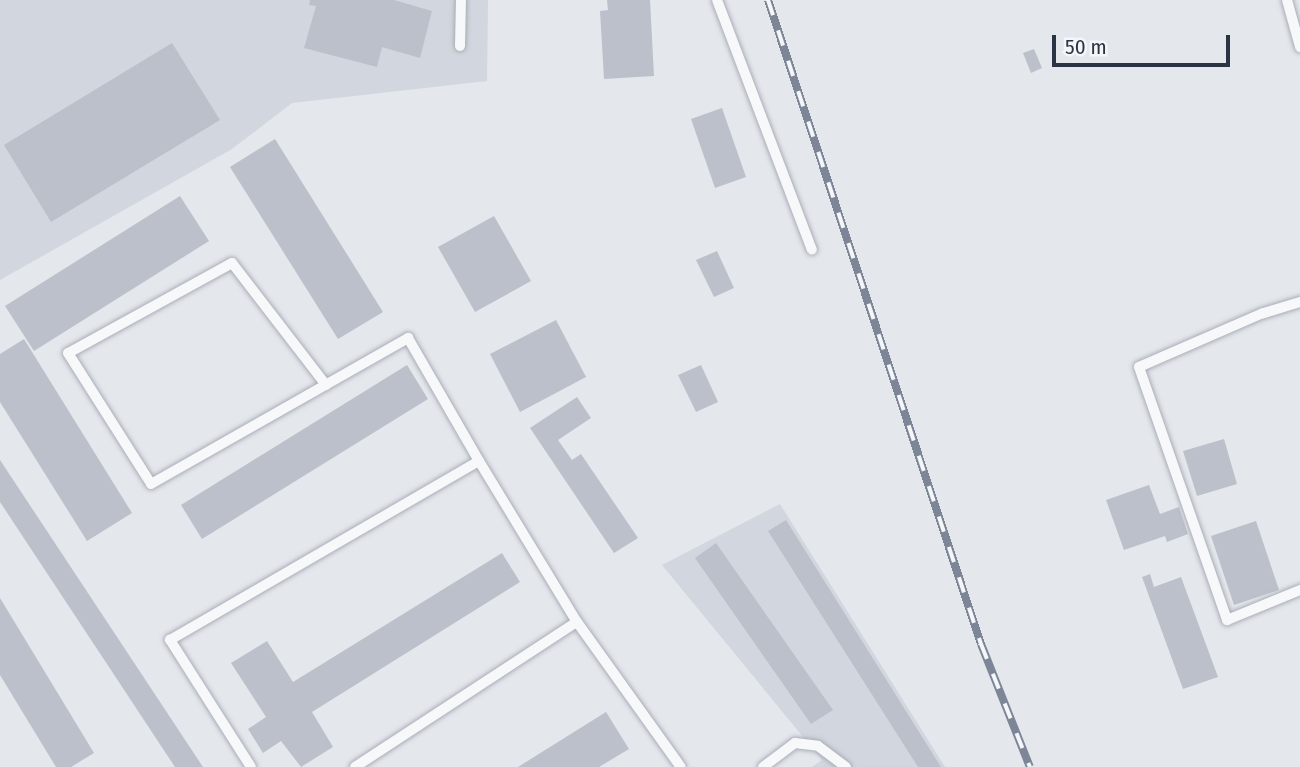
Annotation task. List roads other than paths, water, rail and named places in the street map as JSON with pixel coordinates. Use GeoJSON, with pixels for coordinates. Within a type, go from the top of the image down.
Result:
{"type":"FeatureCollection","features":[{"type":"Feature","properties":{"kind":"lane"},"geometry":{"type":"LineString","coordinates":[[460,46],[461,0]]}},
{"type":"Feature","properties":{"kind":"lane"},"geometry":{"type":"LineString","coordinates":[[717,0],[812,250]]}},
{"type":"Feature","properties":{"kind":"lane"},"geometry":{"type":"LineString","coordinates":[[1287,0],[1300,47]]}},
{"type":"Feature","properties":{"kind":"lane"},"geometry":{"type":"LineString","coordinates":[[326,385],[232,263],[68,353],[151,484],[326,385],[408,338],[577,622],[681,767]]}},
{"type":"Feature","properties":{"kind":"lane"},"geometry":{"type":"LineString","coordinates":[[1300,302],[1263,313],[1139,367],[1227,620],[1300,590]]}},
{"type":"Feature","properties":{"kind":"lane"},"geometry":{"type":"LineString","coordinates":[[251,767],[170,640],[479,461]]}},
{"type":"Feature","properties":{"kind":"lane"},"geometry":{"type":"LineString","coordinates":[[355,767],[577,622]]}},
{"type":"Feature","properties":{"kind":"lane"},"geometry":{"type":"LineString","coordinates":[[762,767],[795,743],[818,746],[845,767]]}},
{"type":"Feature","properties":{"kind":"railway"},"geometry":{"type":"LineString","coordinates":[[768,0],[981,644],[1030,767]]}}]}
